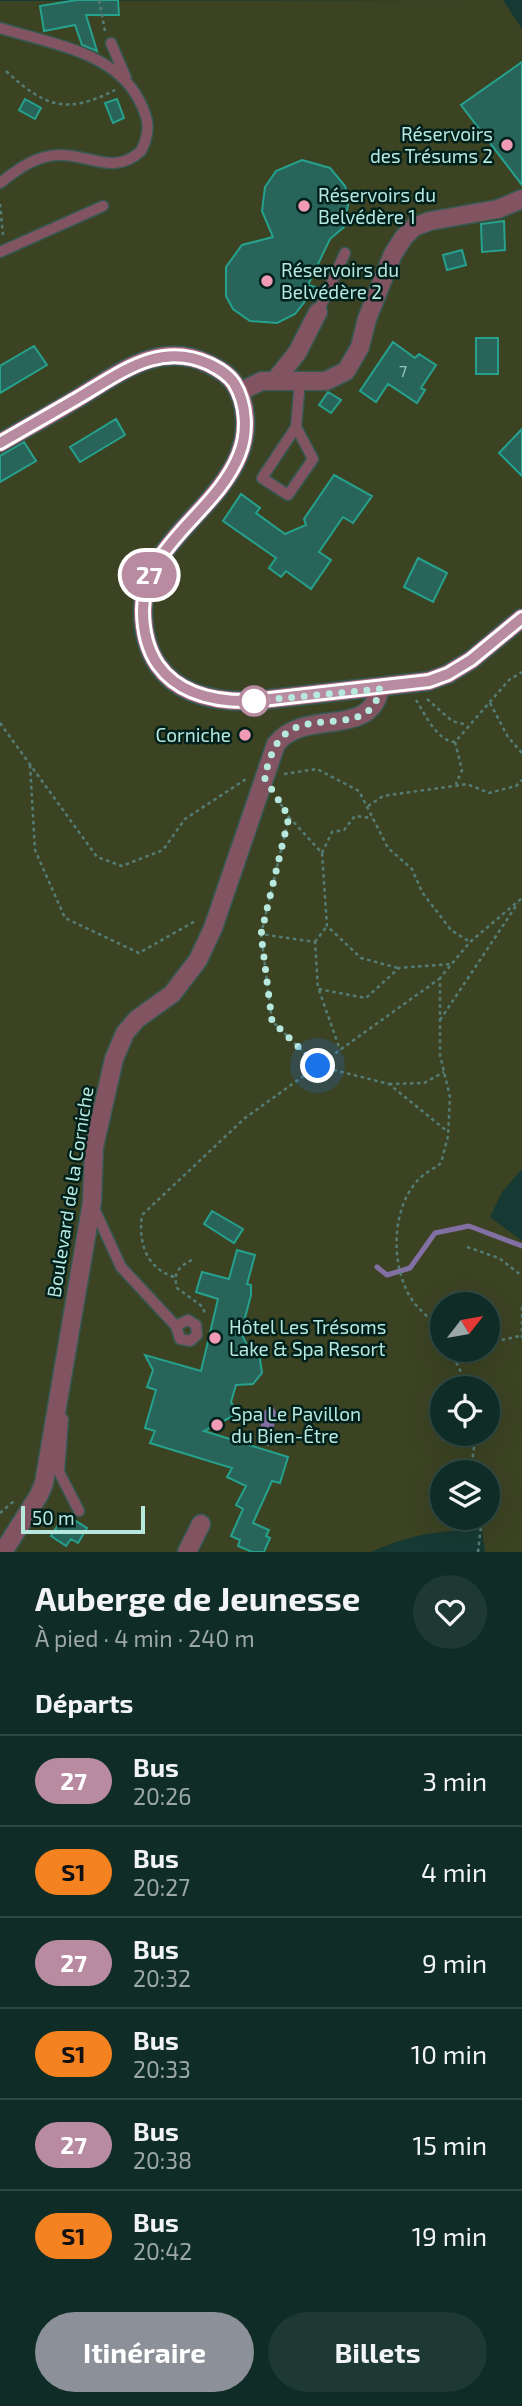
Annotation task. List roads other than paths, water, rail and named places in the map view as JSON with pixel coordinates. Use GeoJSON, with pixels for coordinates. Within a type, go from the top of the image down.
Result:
{"type":"FeatureCollection","features":[{"type":"Feature","properties":{"kind":"main road"},"geometry":{"type":"LineString","coordinates":[[0,443],[118,373],[155,357],[172,354],[199,360],[222,371],[239,392],[243,406],[244,437],[233,467],[159,560],[143,590],[143,622],[154,659],[177,685],[210,698],[231,702],[407,685],[448,674],[509,632],[522,618]]}},
{"type":"Feature","properties":{"kind":"street"},"geometry":{"type":"LineString","coordinates":[[239,392],[262,381],[326,381],[346,371],[360,347],[367,319],[393,254],[414,227],[430,221],[498,209],[522,199]]}},
{"type":"Feature","properties":{"kind":"street"},"geometry":{"type":"LineString","coordinates":[[275,379],[297,353],[318,312]]}},
{"type":"Feature","properties":{"kind":"street","name":"Boulevard de la Corniche"},"geometry":{"type":"LineString","coordinates":[[6,1551],[44,1483],[92,1202],[94,1147],[101,1110],[121,1042],[137,1019],[185,980],[198,960],[221,907],[276,744],[284,734],[312,723],[344,721],[364,715],[372,708],[380,689]]}},
{"type":"Feature","properties":{"kind":"street"},"geometry":{"type":"LineString","coordinates":[[187,1552],[201,1524]]}},
{"type":"Feature","properties":{"kind":"lane"},"geometry":{"type":"LineString","coordinates":[[0,28],[91,57],[128,83]]}},
{"type":"Feature","properties":{"kind":"lane"},"geometry":{"type":"LineString","coordinates":[[0,183],[29,162],[46,157],[61,155],[109,164],[134,158],[146,141],[149,121],[128,83],[111,43]]}},
{"type":"Feature","properties":{"kind":"lane"},"geometry":{"type":"LineString","coordinates":[[1,251],[103,206]]}},
{"type":"Feature","properties":{"kind":"lane"},"geometry":{"type":"LineString","coordinates":[[318,312],[345,253]]}},
{"type":"Feature","properties":{"kind":"lane"},"geometry":{"type":"LineString","coordinates":[[296,427],[313,459],[288,495],[262,478],[296,427],[300,381]]}},
{"type":"Feature","properties":{"kind":"lane"},"geometry":{"type":"LineString","coordinates":[[92,1202],[121,1267],[176,1326],[177,1336],[185,1341],[194,1339],[197,1330],[188,1320],[176,1326]]}},
{"type":"Feature","properties":{"kind":"lane"},"geometry":{"type":"LineString","coordinates":[[67,1345],[59,1472],[79,1511]]}},
{"type":"Feature","properties":{"kind":"waterway"},"geometry":{"type":"LineString","coordinates":[[377,1267],[387,1275],[410,1268],[435,1233],[469,1226],[522,1246]]}},
{"type":"Feature","properties":{"kind":"place","name":"Réservoirs des Trésums 2"},"geometry":{"type":"Point","coordinates":[507,145]}},
{"type":"Feature","properties":{"kind":"place","name":"Réservoirs du Belvédère 1"},"geometry":{"type":"Point","coordinates":[304,206]}},
{"type":"Feature","properties":{"kind":"place","name":"Réservoirs du Belvédère 2"},"geometry":{"type":"Point","coordinates":[267,281]}},
{"type":"Feature","properties":{"kind":"place","name":"Corniche"},"geometry":{"type":"Point","coordinates":[245,735]}},
{"type":"Feature","properties":{"kind":"place","name":"Hôtel Les Trésoms Lake & Spa Resort"},"geometry":{"type":"Point","coordinates":[215,1338]}},
{"type":"Feature","properties":{"kind":"place","name":"Spa Le Pavillon du Bien-Être"},"geometry":{"type":"Point","coordinates":[217,1425]}}]}
